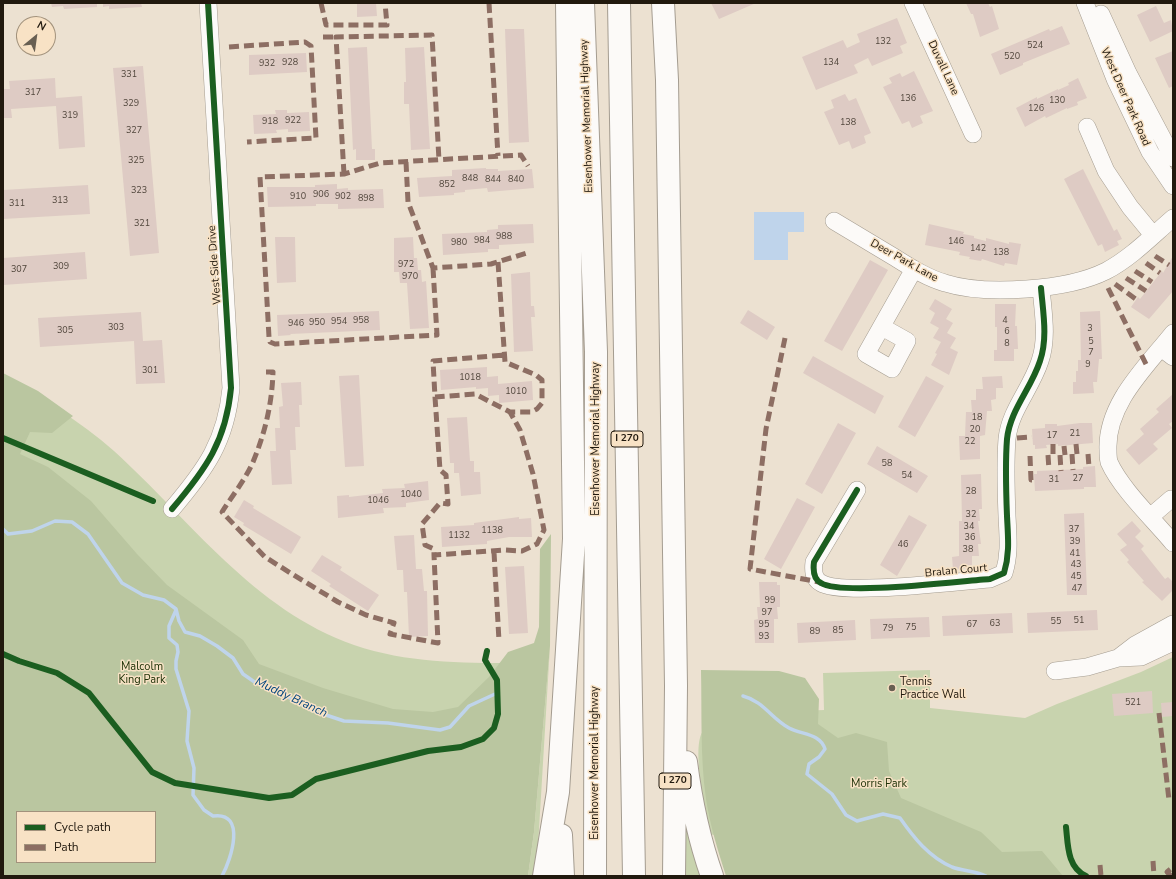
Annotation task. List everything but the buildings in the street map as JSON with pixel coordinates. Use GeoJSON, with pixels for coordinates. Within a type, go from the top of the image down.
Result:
{"type":"FeatureCollection","features":[{"type":"Feature","properties":{"kind":"highway"},"geometry":{"type":"LineString","coordinates":[[544,876],[558,792],[574,539],[566,3]]}},
{"type":"Feature","properties":{"kind":"highway","name":"Eisenhower Memorial Highway"},"geometry":{"type":"LineString","coordinates":[[583,3],[596,352],[596,876]]}},
{"type":"Feature","properties":{"kind":"highway","name":"I 270"},"geometry":{"type":"LineString","coordinates":[[619,3],[634,876]]}},
{"type":"Feature","properties":{"kind":"highway","name":"I 270"},"geometry":{"type":"LineString","coordinates":[[663,3],[668,88],[676,686],[674,876]]}},
{"type":"Feature","properties":{"kind":"highway"},"geometry":{"type":"LineString","coordinates":[[676,686],[694,813],[703,849],[712,876]]}},
{"type":"Feature","properties":{"kind":"highway"},"geometry":{"type":"LineString","coordinates":[[558,792],[563,876]]}},
{"type":"Feature","properties":{"kind":"street","name":"West Side Drive"},"geometry":{"type":"LineString","coordinates":[[172,509],[203,471],[218,445],[229,410],[231,388],[208,3]]}},
{"type":"Feature","properties":{"kind":"street","name":"Duvall Lane"},"geometry":{"type":"LineString","coordinates":[[913,3],[973,134]]}},
{"type":"Feature","properties":{"kind":"street","name":"West Deer Park Road"},"geometry":{"type":"LineString","coordinates":[[1086,3],[1115,78],[1137,125],[1150,152],[1173,186]]}},
{"type":"Feature","properties":{"kind":"street","name":"West Deer Park Road"},"geometry":{"type":"LineString","coordinates":[[1096,3],[1128,73],[1173,158]]}},
{"type":"Feature","properties":{"kind":"street"},"geometry":{"type":"LineString","coordinates":[[1087,127],[1106,171],[1130,208],[1153,235]]}},
{"type":"Feature","properties":{"kind":"street","name":"Deer Park Lane"},"geometry":{"type":"LineString","coordinates":[[834,221],[914,269],[946,284],[1003,290],[1041,288],[1077,282],[1107,271],[1131,254],[1173,218]]}},
{"type":"Feature","properties":{"kind":"street"},"geometry":{"type":"LineString","coordinates":[[882,326],[914,269]]}},
{"type":"Feature","properties":{"kind":"street","name":"Bralan Court"},"geometry":{"type":"LineString","coordinates":[[857,490],[814,562],[813,570],[819,583],[828,587],[855,589],[990,579],[1004,573],[1009,557],[1006,484],[1009,424],[1040,362],[1044,345],[1041,288]]}},
{"type":"Feature","properties":{"kind":"street"},"geometry":{"type":"LineString","coordinates":[[1173,333],[1167,353],[1116,409],[1107,438],[1108,461],[1120,481],[1173,544]]}},
{"type":"Feature","properties":{"kind":"street"},"geometry":{"type":"LineString","coordinates":[[1150,517],[1171,498],[1173,501]]}},
{"type":"Feature","properties":{"kind":"street"},"geometry":{"type":"LineString","coordinates":[[1118,658],[1135,645],[1173,624]]}},
{"type":"Feature","properties":{"kind":"street"},"geometry":{"type":"LineString","coordinates":[[1055,671],[1087,667],[1118,658],[1141,657],[1173,642]]}},
{"type":"Feature","properties":{"kind":"green space","name":"Malcolm King Park"},"geometry":{"type":"Polygon","coordinates":[[[3,373],[38,391],[73,416],[52,433],[30,432],[20,454],[48,467],[91,501],[137,554],[167,585],[243,640],[259,664],[323,688],[393,709],[433,712],[458,707],[489,677],[508,652],[534,643],[539,627],[540,549],[551,534],[550,646],[534,832],[528,876],[3,876],[3,373]]]}},
{"type":"Feature","properties":{"kind":"green space","name":"Malcolm King Park"},"geometry":{"type":"Polygon","coordinates":[[[3,376],[60,410],[101,440],[142,478],[225,561],[285,610],[318,629],[354,645],[374,651],[414,659],[474,663],[515,663],[499,876],[3,876],[3,376]]]}},
{"type":"Feature","properties":{"kind":"green space"},"geometry":{"type":"Polygon","coordinates":[[[550,646],[538,846],[535,876],[528,876],[534,832],[550,646]]]}},
{"type":"Feature","properties":{"kind":"green space","name":"Morris Park"},"geometry":{"type":"Polygon","coordinates":[[[1173,657],[1173,876],[863,876],[710,834],[700,781],[698,751],[703,731],[770,712],[824,710],[823,673],[930,670],[930,708],[1025,718],[1057,704],[1141,672],[1173,657]]]}},
{"type":"Feature","properties":{"kind":"green space"},"geometry":{"type":"Polygon","coordinates":[[[701,670],[779,671],[805,678],[819,699],[818,724],[838,738],[856,733],[887,742],[889,771],[901,798],[981,832],[1002,852],[1042,851],[1063,876],[726,876],[712,828],[704,783],[701,670]]]}},
{"type":"Feature","properties":{"kind":"green space"},"geometry":{"type":"Polygon","coordinates":[[[683,816],[703,876],[683,876],[683,816]]]}},
{"type":"Feature","properties":{"kind":"water"},"geometry":{"type":"Polygon","coordinates":[[[754,212],[804,212],[804,232],[788,232],[788,260],[754,260],[754,212]]]}},
{"type":"Feature","properties":{"kind":"waterway","name":"Muddy Branch"},"geometry":{"type":"LineString","coordinates":[[3,529],[8,534],[32,531],[55,521],[72,522],[88,534],[122,583],[143,595],[164,600],[176,609],[179,621],[185,632],[200,636],[217,646],[233,658],[243,674],[256,683],[281,693],[311,710],[344,721],[388,723],[440,730],[450,727],[469,706],[495,694]]}},
{"type":"Feature","properties":{"kind":"waterway"},"geometry":{"type":"LineString","coordinates":[[176,610],[169,626],[169,638],[177,645],[178,652],[176,669],[189,711],[187,741],[194,768],[193,795],[204,810],[213,816],[224,816],[230,821],[233,829],[234,838],[232,849],[226,869],[222,876]]}},
{"type":"Feature","properties":{"kind":"waterway","name":"Muddy Branch"},"geometry":{"type":"LineString","coordinates":[[743,696],[750,698],[762,706],[777,720],[789,728],[815,737],[823,744],[825,749],[819,757],[809,764],[807,774],[832,794],[846,815],[857,821],[883,814],[900,818],[917,840],[936,858],[952,867],[986,876]]}},
{"type":"Feature","properties":{"kind":"marked path"},"geometry":{"type":"LineString","coordinates":[[321,3],[326,25],[387,25],[385,3]]}},
{"type":"Feature","properties":{"kind":"marked path"},"geometry":{"type":"LineString","coordinates":[[489,3],[498,156]]}},
{"type":"Feature","properties":{"kind":"marked path"},"geometry":{"type":"LineString","coordinates":[[344,174],[336,37],[432,35],[439,160]]}},
{"type":"Feature","properties":{"kind":"marked path"},"geometry":{"type":"LineString","coordinates":[[323,37],[336,37]]}},
{"type":"Feature","properties":{"kind":"marked path"},"geometry":{"type":"LineString","coordinates":[[229,47],[305,42],[311,46],[316,138],[247,142]]}},
{"type":"Feature","properties":{"kind":"marked path"},"geometry":{"type":"LineString","coordinates":[[433,268],[437,335],[275,344],[270,342],[260,177],[344,174],[380,163],[521,155],[528,166]]}},
{"type":"Feature","properties":{"kind":"marked path"},"geometry":{"type":"LineString","coordinates":[[406,162],[408,202],[433,268],[491,264],[530,252]]}},
{"type":"Feature","properties":{"kind":"marked path"},"geometry":{"type":"LineString","coordinates":[[1155,256],[1169,265]]}},
{"type":"Feature","properties":{"kind":"marked path"},"geometry":{"type":"LineString","coordinates":[[498,262],[505,362],[536,375],[542,380],[542,403],[537,409],[531,412],[510,412],[475,394],[435,397],[433,361],[504,355]]}},
{"type":"Feature","properties":{"kind":"marked path"},"geometry":{"type":"LineString","coordinates":[[1146,263],[1160,273]]}},
{"type":"Feature","properties":{"kind":"marked path"},"geometry":{"type":"LineString","coordinates":[[1135,271],[1152,282]]}},
{"type":"Feature","properties":{"kind":"marked path"},"geometry":{"type":"LineString","coordinates":[[1126,278],[1146,291]]}},
{"type":"Feature","properties":{"kind":"marked path"},"geometry":{"type":"LineString","coordinates":[[1115,284],[1137,300]]}},
{"type":"Feature","properties":{"kind":"marked path"},"geometry":{"type":"LineString","coordinates":[[1108,288],[1147,366]]}},
{"type":"Feature","properties":{"kind":"marked path"},"geometry":{"type":"LineString","coordinates":[[785,338],[766,429],[750,569],[819,582]]}},
{"type":"Feature","properties":{"kind":"marked path"},"geometry":{"type":"LineString","coordinates":[[266,372],[273,372],[269,407],[261,440],[250,469],[222,512],[265,557],[338,602],[366,615],[394,623],[390,634],[438,643],[434,555]]}},
{"type":"Feature","properties":{"kind":"marked path"},"geometry":{"type":"LineString","coordinates":[[435,397],[440,470],[446,475],[448,504],[440,503],[422,524],[425,545],[434,549],[434,555],[504,550],[522,551],[537,544],[544,530],[533,474],[520,430],[510,412]]}},
{"type":"Feature","properties":{"kind":"marked path"},"geometry":{"type":"LineString","coordinates":[[1017,438],[1032,437]]}},
{"type":"Feature","properties":{"kind":"marked path"},"geometry":{"type":"LineString","coordinates":[[1053,444],[1053,455]]}},
{"type":"Feature","properties":{"kind":"marked path"},"geometry":{"type":"LineString","coordinates":[[1076,444],[1077,454]]}},
{"type":"Feature","properties":{"kind":"marked path"},"geometry":{"type":"LineString","coordinates":[[1064,446],[1065,455]]}},
{"type":"Feature","properties":{"kind":"marked path"},"geometry":{"type":"LineString","coordinates":[[1072,454],[1073,470]]}},
{"type":"Feature","properties":{"kind":"marked path"},"geometry":{"type":"LineString","coordinates":[[1088,454],[1089,467]]}},
{"type":"Feature","properties":{"kind":"marked path"},"geometry":{"type":"LineString","coordinates":[[1048,455],[1049,470]]}},
{"type":"Feature","properties":{"kind":"marked path"},"geometry":{"type":"LineString","coordinates":[[1060,455],[1061,471]]}},
{"type":"Feature","properties":{"kind":"marked path"},"geometry":{"type":"LineString","coordinates":[[1030,456],[1031,480],[1035,480]]}},
{"type":"Feature","properties":{"kind":"marked path"},"geometry":{"type":"LineString","coordinates":[[494,552],[499,641]]}},
{"type":"Feature","properties":{"kind":"marked path"},"geometry":{"type":"LineString","coordinates":[[1159,713],[1169,800]]}},
{"type":"Feature","properties":{"kind":"marked path"},"geometry":{"type":"LineString","coordinates":[[1153,861],[1154,876]]}},
{"type":"Feature","properties":{"kind":"marked path"},"geometry":{"type":"LineString","coordinates":[[1100,865],[1101,876]]}},
{"type":"Feature","properties":{"kind":"marked path"},"geometry":{"type":"LineString","coordinates":[[1171,876],[1167,872],[1173,867]]}},
{"type":"Feature","properties":{"kind":"cycle path"},"geometry":{"type":"LineString","coordinates":[[172,509],[195,481],[219,439],[224,424],[231,388],[208,3]]}},
{"type":"Feature","properties":{"kind":"cycle path"},"geometry":{"type":"LineString","coordinates":[[857,490],[814,562],[815,577],[821,583],[833,587],[852,588],[902,587],[990,579],[1004,573],[1008,545],[1006,478],[1007,439],[1009,428],[1016,409],[1040,361],[1044,343],[1041,288]]}},
{"type":"Feature","properties":{"kind":"cycle path"},"geometry":{"type":"LineString","coordinates":[[3,438],[153,501]]}},
{"type":"Feature","properties":{"kind":"cycle path"},"geometry":{"type":"LineString","coordinates":[[3,654],[19,661],[57,673],[89,693],[152,772],[175,783],[269,798],[292,795],[316,779],[428,751],[461,747],[483,739],[494,728],[498,714],[497,680],[485,660],[487,651]]}},
{"type":"Feature","properties":{"kind":"cycle path"},"geometry":{"type":"LineString","coordinates":[[1066,827],[1068,848],[1072,861],[1075,867],[1086,876]]}},
{"type":"Feature","properties":{"kind":"place","name":"Tennis Practice Wall"},"geometry":{"type":"Point","coordinates":[892,688]}}]}
